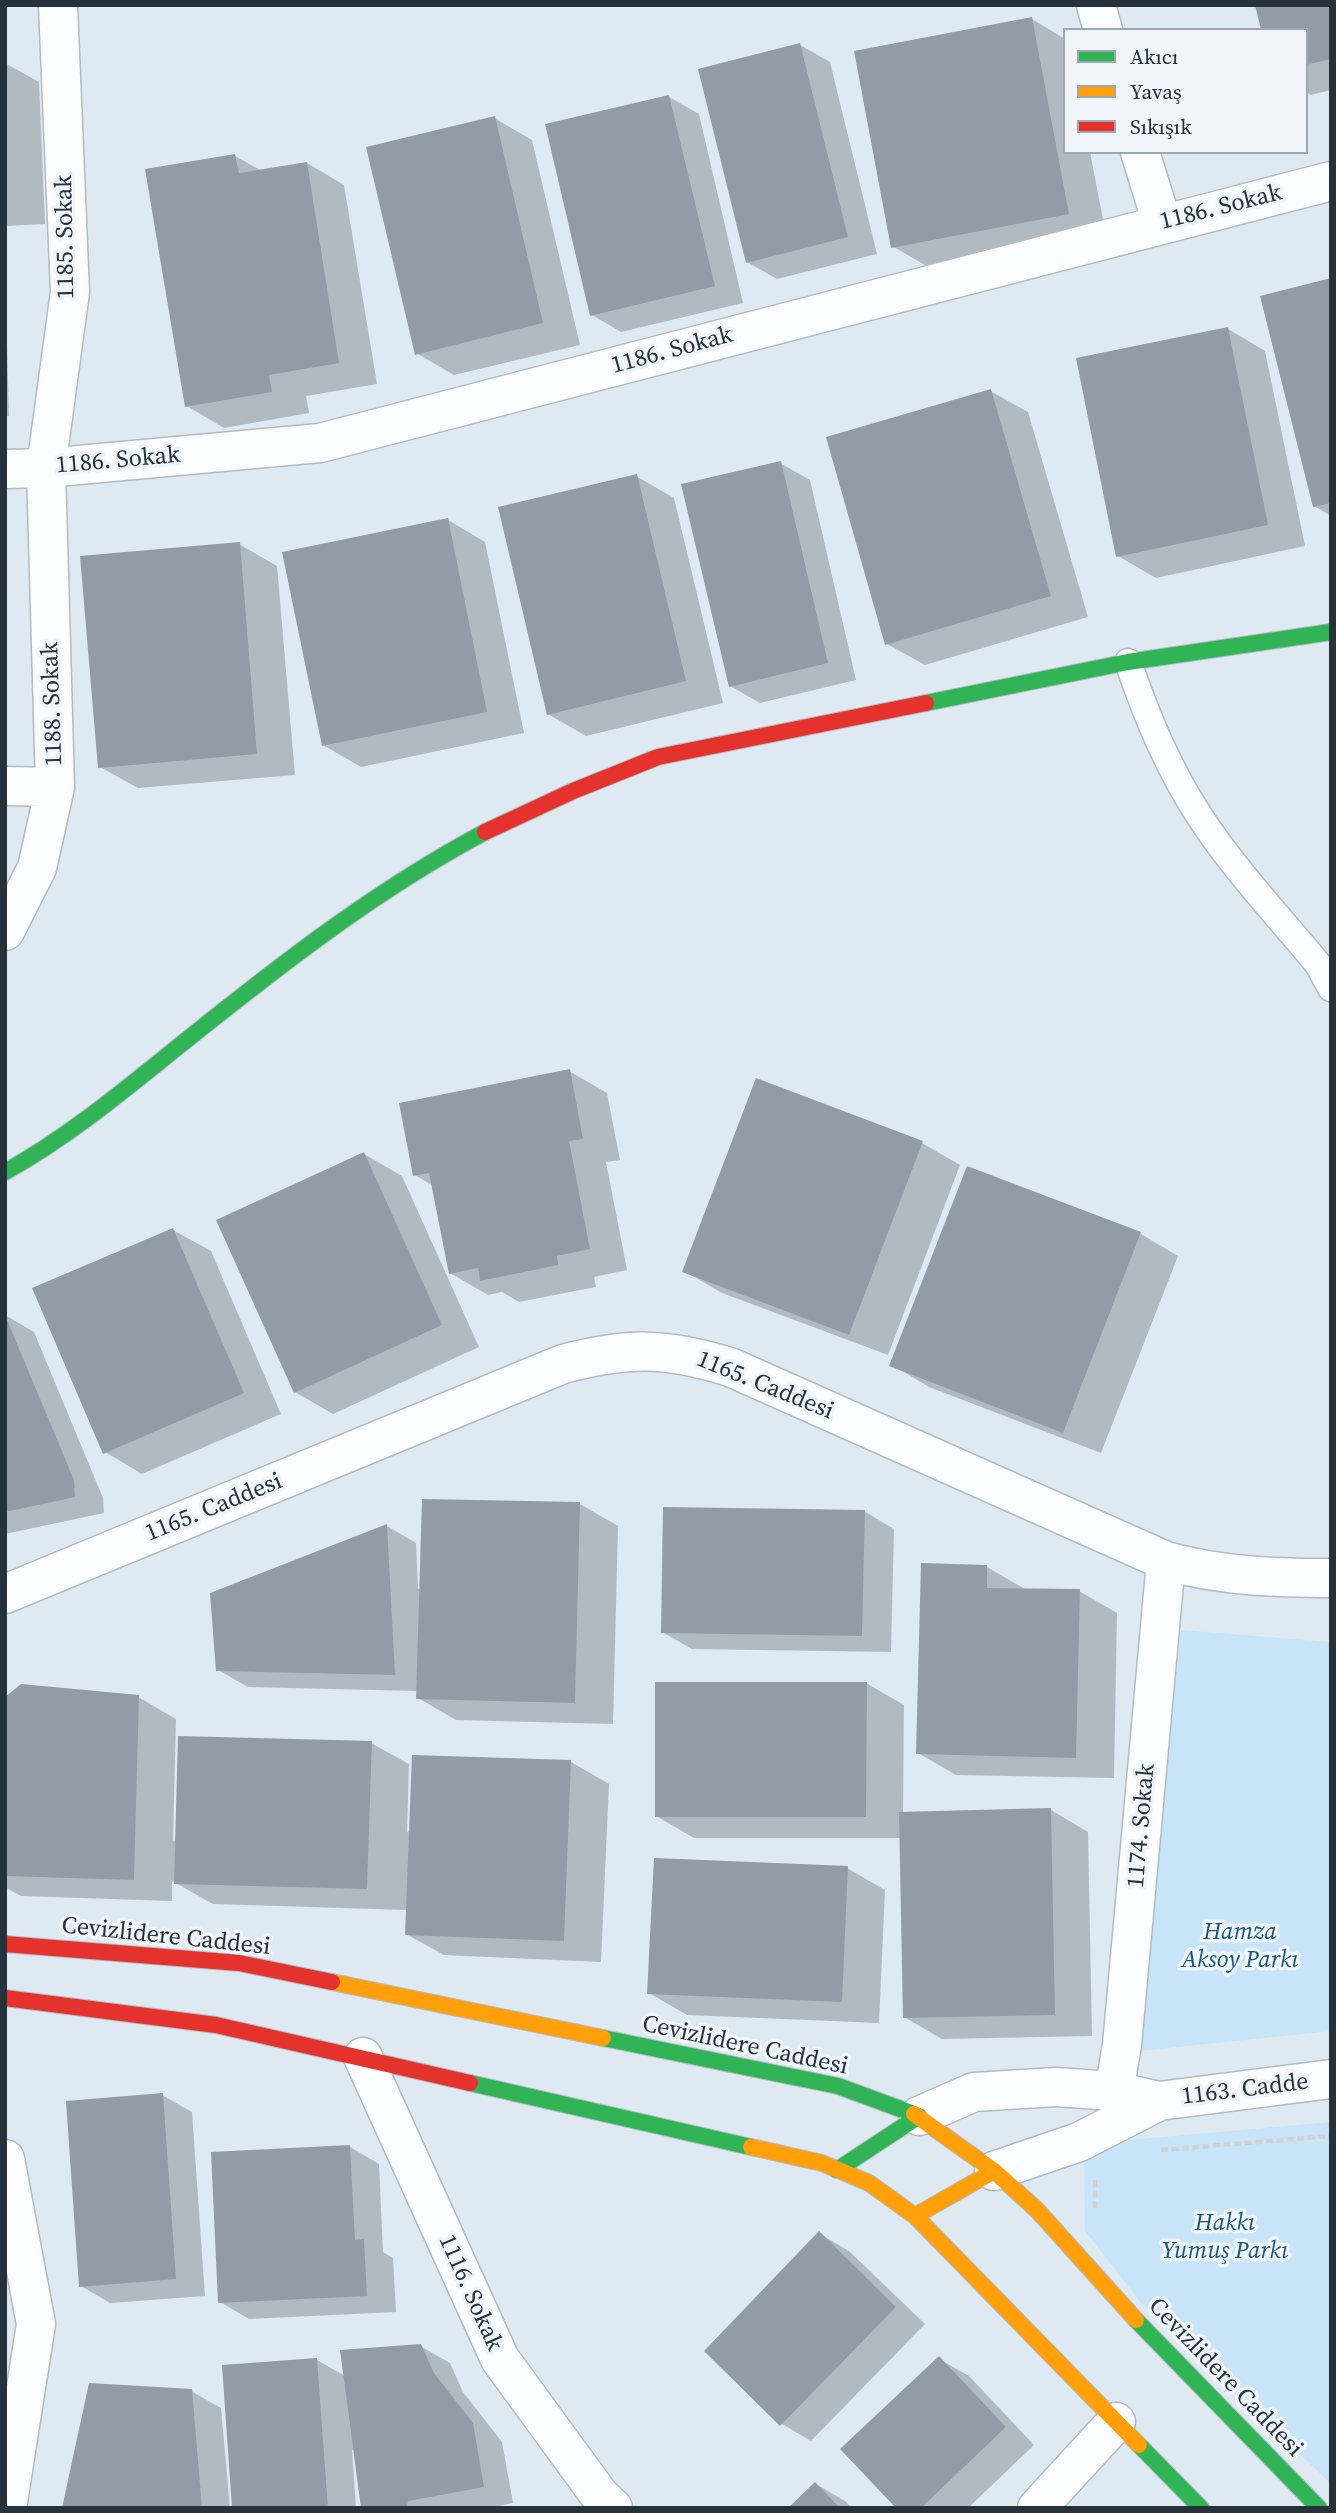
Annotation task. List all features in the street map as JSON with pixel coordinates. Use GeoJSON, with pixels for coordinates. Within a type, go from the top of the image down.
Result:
{"type":"FeatureCollection","features":[{"type":"Feature","properties":{"kind":"main road"},"geometry":{"type":"LineString","coordinates":[[5,1172],[70,1131],[336,924],[416,871],[511,818],[658,757],[1128,662],[1331,632]]}},
{"type":"Feature","properties":{"kind":"main road","name":"Cevizlidere Caddesi"},"geometry":{"type":"LineString","coordinates":[[5,1944],[239,1963],[838,2086],[919,2116],[994,2171],[1037,2210],[1163,2350],[1319,2508]]}},
{"type":"Feature","properties":{"kind":"main road"},"geometry":{"type":"LineString","coordinates":[[5,1998],[216,2025],[363,2056],[777,2151],[869,2183],[915,2216],[976,2275],[1115,2422],[1201,2508]]}},
{"type":"Feature","properties":{"kind":"main road"},"geometry":{"type":"LineString","coordinates":[[837,2170],[919,2116]]}},
{"type":"Feature","properties":{"kind":"main road"},"geometry":{"type":"LineString","coordinates":[[915,2216],[994,2171]]}},
{"type":"Feature","properties":{"kind":"street","name":"1185. Sokak"},"geometry":{"type":"LineString","coordinates":[[46,468],[70,292],[58,5]]}},
{"type":"Feature","properties":{"kind":"street"},"geometry":{"type":"LineString","coordinates":[[1096,5],[1102,28]]}},
{"type":"Feature","properties":{"kind":"street"},"geometry":{"type":"LineString","coordinates":[[1141,154],[1162,223]]}},
{"type":"Feature","properties":{"kind":"street","name":"1186. Sokak"},"geometry":{"type":"LineString","coordinates":[[5,469],[46,468],[320,443],[1331,181]]}},
{"type":"Feature","properties":{"kind":"street","name":"1188. Sokak"},"geometry":{"type":"LineString","coordinates":[[5,931],[37,868],[55,787],[46,468]]}},
{"type":"Feature","properties":{"kind":"street"},"geometry":{"type":"LineString","coordinates":[[5,786],[55,787]]}},
{"type":"Feature","properties":{"kind":"street","name":"1165. Caddesi"},"geometry":{"type":"LineString","coordinates":[[5,1594],[563,1364],[611,1352],[654,1350],[690,1355],[730,1367],[1166,1561],[1204,1571],[1241,1576],[1331,1578]]}},
{"type":"Feature","properties":{"kind":"street","name":"1174. Sokak"},"geometry":{"type":"LineString","coordinates":[[1114,2091],[1122,2045],[1166,1561]]}},
{"type":"Feature","properties":{"kind":"street","name":"1116. Sokak"},"geometry":{"type":"LineString","coordinates":[[363,2056],[500,2359],[595,2504]]}},
{"type":"Feature","properties":{"kind":"street","name":"1163. Cadde"},"geometry":{"type":"LineString","coordinates":[[994,2171],[1079,2141],[1159,2101],[1331,2079]]}},
{"type":"Feature","properties":{"kind":"street","name":"1163. Cadde"},"geometry":{"type":"LineString","coordinates":[[919,2116],[974,2092],[1056,2087],[1114,2091],[1159,2101]]}},
{"type":"Feature","properties":{"kind":"street"},"geometry":{"type":"LineString","coordinates":[[5,2159],[36,2324],[7,2508]]}},
{"type":"Feature","properties":{"kind":"street"},"geometry":{"type":"LineString","coordinates":[[1037,2508],[1115,2422]]}},
{"type":"Feature","properties":{"kind":"lane"},"geometry":{"type":"LineString","coordinates":[[1128,662],[1146,716],[1171,768],[1201,819],[1318,964],[1331,988]]}},
{"type":"Feature","properties":{"kind":"path"},"geometry":{"type":"LineString","coordinates":[[1152,2150],[1331,2136]]}},
{"type":"Feature","properties":{"kind":"path"},"geometry":{"type":"LineString","coordinates":[[1095,2167],[1095,2216]]}},
{"type":"Feature","properties":{"kind":"green space","name":"Hamza Aksoy Parkı"},"geometry":{"type":"Polygon","coordinates":[[[1181,1630],[1331,1642],[1331,2031],[1140,2051],[1181,1630]]]}},
{"type":"Feature","properties":{"kind":"green space","name":"Hakkı Yumuş Parkı"},"geometry":{"type":"Polygon","coordinates":[[[1331,2122],[1331,2484],[1143,2305],[1085,2231],[1084,2160],[1118,2141],[1331,2122]]]}},
{"type":"Feature","properties":{"kind":"building"},"geometry":{"type":"Polygon","coordinates":[[[1255,5],[1331,5],[1331,59],[1308,65],[1308,28],[1261,28],[1255,5]]]}},
{"type":"Feature","properties":{"kind":"building"},"geometry":{"type":"Polygon","coordinates":[[[1032,17],[1069,214],[891,248],[854,51],[1032,17]]]}},
{"type":"Feature","properties":{"kind":"building"},"geometry":{"type":"Polygon","coordinates":[[[800,43],[848,237],[746,263],[698,69],[800,43]]]}},
{"type":"Feature","properties":{"kind":"building"},"geometry":{"type":"Polygon","coordinates":[[[669,95],[715,286],[590,316],[545,124],[669,95]]]}},
{"type":"Feature","properties":{"kind":"building"},"geometry":{"type":"Polygon","coordinates":[[[495,116],[543,323],[415,355],[366,147],[495,116]]]}},
{"type":"Feature","properties":{"kind":"building"},"geometry":{"type":"Polygon","coordinates":[[[235,154],[239,173],[307,162],[339,363],[269,375],[272,392],[185,407],[145,169],[235,154]]]}},
{"type":"Feature","properties":{"kind":"building"},"geometry":{"type":"Polygon","coordinates":[[[1331,278],[1331,503],[1313,507],[1260,296],[1331,278]]]}},
{"type":"Feature","properties":{"kind":"building"},"geometry":{"type":"Polygon","coordinates":[[[1228,327],[1268,525],[1116,557],[1076,358],[1228,327]]]}},
{"type":"Feature","properties":{"kind":"building"},"geometry":{"type":"Polygon","coordinates":[[[991,389],[1051,596],[885,645],[826,437],[991,389]]]}},
{"type":"Feature","properties":{"kind":"building"},"geometry":{"type":"Polygon","coordinates":[[[781,461],[828,663],[729,687],[681,484],[781,461]]]}},
{"type":"Feature","properties":{"kind":"building"},"geometry":{"type":"Polygon","coordinates":[[[637,474],[686,681],[547,715],[498,507],[637,474]]]}},
{"type":"Feature","properties":{"kind":"building"},"geometry":{"type":"Polygon","coordinates":[[[448,518],[487,712],[322,746],[282,552],[448,518]]]}},
{"type":"Feature","properties":{"kind":"building"},"geometry":{"type":"Polygon","coordinates":[[[240,542],[257,754],[98,768],[80,556],[240,542]]]}},
{"type":"Feature","properties":{"kind":"building"},"geometry":{"type":"Polygon","coordinates":[[[570,1069],[583,1139],[569,1141],[590,1249],[557,1256],[558,1265],[480,1281],[478,1268],[449,1274],[429,1173],[413,1176],[399,1103],[570,1069]]]}},
{"type":"Feature","properties":{"kind":"building"},"geometry":{"type":"Polygon","coordinates":[[[756,1078],[923,1141],[849,1335],[682,1272],[756,1078]]]}},
{"type":"Feature","properties":{"kind":"building"},"geometry":{"type":"Polygon","coordinates":[[[364,1152],[442,1325],[294,1393],[216,1220],[364,1152]]]}},
{"type":"Feature","properties":{"kind":"building"},"geometry":{"type":"Polygon","coordinates":[[[967,1166],[1141,1232],[1063,1433],[889,1366],[967,1166]]]}},
{"type":"Feature","properties":{"kind":"building"},"geometry":{"type":"Polygon","coordinates":[[[173,1228],[244,1393],[103,1454],[32,1288],[173,1228]]]}},
{"type":"Feature","properties":{"kind":"building"},"geometry":{"type":"Polygon","coordinates":[[[5,1315],[74,1480],[75,1497],[5,1512],[5,1315]]]}},
{"type":"Feature","properties":{"kind":"building"},"geometry":{"type":"Polygon","coordinates":[[[422,1499],[580,1502],[575,1703],[416,1699],[422,1499]]]}},
{"type":"Feature","properties":{"kind":"building"},"geometry":{"type":"Polygon","coordinates":[[[663,1507],[865,1510],[862,1636],[661,1633],[663,1507]]]}},
{"type":"Feature","properties":{"kind":"building"},"geometry":{"type":"Polygon","coordinates":[[[387,1524],[395,1675],[216,1671],[210,1593],[387,1524]]]}},
{"type":"Feature","properties":{"kind":"building"},"geometry":{"type":"Polygon","coordinates":[[[921,1563],[987,1565],[987,1588],[1080,1589],[1076,1758],[916,1754],[921,1563]]]}},
{"type":"Feature","properties":{"kind":"building"},"geometry":{"type":"Polygon","coordinates":[[[655,1682],[867,1682],[866,1817],[655,1817],[655,1682]]]}},
{"type":"Feature","properties":{"kind":"building"},"geometry":{"type":"Polygon","coordinates":[[[21,1684],[139,1695],[134,1880],[5,1876],[5,1697],[21,1684]]]}},
{"type":"Feature","properties":{"kind":"building"},"geometry":{"type":"Polygon","coordinates":[[[178,1736],[372,1741],[367,1889],[174,1884],[178,1736]]]}},
{"type":"Feature","properties":{"kind":"building"},"geometry":{"type":"Polygon","coordinates":[[[412,1755],[571,1760],[564,1941],[405,1935],[412,1755]]]}},
{"type":"Feature","properties":{"kind":"building"},"geometry":{"type":"Polygon","coordinates":[[[1051,1808],[1055,2015],[903,2018],[899,1812],[1051,1808]]]}},
{"type":"Feature","properties":{"kind":"building"},"geometry":{"type":"Polygon","coordinates":[[[654,1858],[848,1866],[842,2002],[647,1994],[654,1858]]]}},
{"type":"Feature","properties":{"kind":"building"},"geometry":{"type":"Polygon","coordinates":[[[163,2093],[176,2279],[79,2287],[66,2101],[163,2093]]]}},
{"type":"Feature","properties":{"kind":"building"},"geometry":{"type":"Polygon","coordinates":[[[350,2145],[355,2240],[364,2239],[367,2296],[218,2303],[211,2152],[350,2145]]]}},
{"type":"Feature","properties":{"kind":"building"},"geometry":{"type":"Polygon","coordinates":[[[819,2231],[896,2307],[780,2426],[704,2351],[819,2231]]]}},
{"type":"Feature","properties":{"kind":"building"},"geometry":{"type":"Polygon","coordinates":[[[421,2344],[434,2373],[473,2423],[484,2487],[408,2501],[407,2508],[361,2508],[340,2350],[421,2344]]]}},
{"type":"Feature","properties":{"kind":"building"},"geometry":{"type":"Polygon","coordinates":[[[939,2356],[1006,2427],[921,2508],[896,2508],[840,2449],[939,2356]]]}},
{"type":"Feature","properties":{"kind":"building"},"geometry":{"type":"Polygon","coordinates":[[[317,2358],[328,2508],[232,2508],[222,2365],[317,2358]]]}},
{"type":"Feature","properties":{"kind":"building"},"geometry":{"type":"Polygon","coordinates":[[[89,2383],[192,2389],[202,2508],[62,2508],[89,2383]]]}},
{"type":"Feature","properties":{"kind":"building"},"geometry":{"type":"Polygon","coordinates":[[[815,2482],[840,2508],[788,2508],[815,2482]]]}},
{"type":"Feature","properties":{"kind":"traffic: fast"},"geometry":{"type":"LineString","coordinates":[[926,703],[1128,662],[1331,632]]}},
{"type":"Feature","properties":{"kind":"traffic: fast"},"geometry":{"type":"LineString","coordinates":[[5,1172],[30,1158],[100,1109],[332,928],[445,854],[485,832]]}},
{"type":"Feature","properties":{"kind":"traffic: fast"},"geometry":{"type":"LineString","coordinates":[[603,2038],[838,2086],[914,2114]]}},
{"type":"Feature","properties":{"kind":"traffic: fast"},"geometry":{"type":"LineString","coordinates":[[470,2083],[751,2147]]}},
{"type":"Feature","properties":{"kind":"traffic: fast"},"geometry":{"type":"LineString","coordinates":[[837,2170],[919,2116]]}},
{"type":"Feature","properties":{"kind":"traffic: fast"},"geometry":{"type":"LineString","coordinates":[[1136,2320],[1319,2508]]}},
{"type":"Feature","properties":{"kind":"traffic: fast"},"geometry":{"type":"LineString","coordinates":[[1139,2445],[1201,2508]]}},
{"type":"Feature","properties":{"kind":"traffic: slow"},"geometry":{"type":"LineString","coordinates":[[332,1982],[603,2038]]}},
{"type":"Feature","properties":{"kind":"traffic: slow"},"geometry":{"type":"LineString","coordinates":[[914,2114],[994,2171],[1037,2210],[1136,2320]]}},
{"type":"Feature","properties":{"kind":"traffic: slow"},"geometry":{"type":"LineString","coordinates":[[751,2147],[822,2163],[869,2183],[915,2216],[1139,2445]]}},
{"type":"Feature","properties":{"kind":"traffic: slow"},"geometry":{"type":"LineString","coordinates":[[915,2216],[994,2171]]}},
{"type":"Feature","properties":{"kind":"traffic: jam"},"geometry":{"type":"LineString","coordinates":[[485,832],[573,791],[658,757],[926,703]]}},
{"type":"Feature","properties":{"kind":"traffic: jam"},"geometry":{"type":"LineString","coordinates":[[5,1944],[239,1963],[332,1982]]}},
{"type":"Feature","properties":{"kind":"traffic: jam"},"geometry":{"type":"LineString","coordinates":[[5,1998],[216,2025],[470,2083]]}}]}
